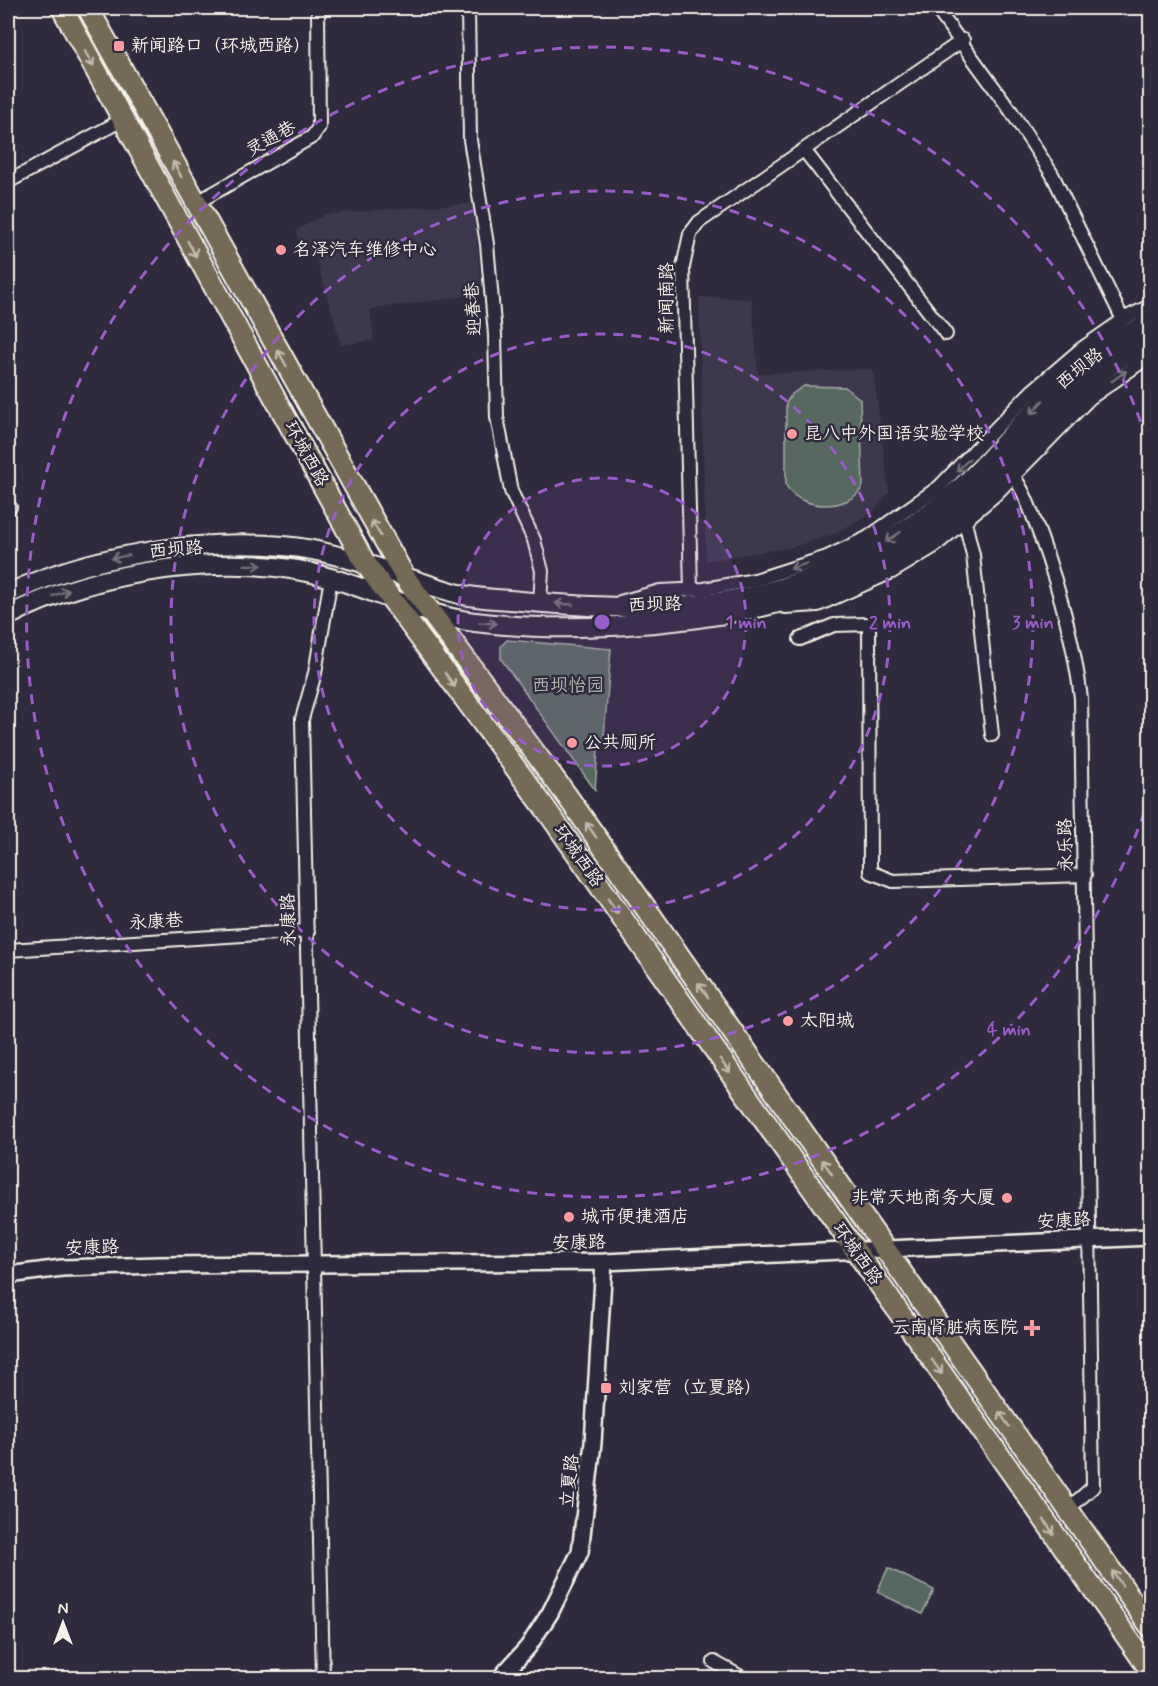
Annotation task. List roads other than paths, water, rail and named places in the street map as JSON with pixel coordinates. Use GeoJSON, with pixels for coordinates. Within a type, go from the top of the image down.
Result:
{"type":"FeatureCollection","features":[{"type":"Feature","properties":{"kind":"main road","name":"环城西路"},"geometry":{"type":"LineString","coordinates":[[62,8],[365,563],[545,808],[1150,1670]]}},
{"type":"Feature","properties":{"kind":"main road","name":"环城西路"},"geometry":{"type":"LineString","coordinates":[[88,8],[406,579],[567,796],[1150,1626]]}},
{"type":"Feature","properties":{"kind":"main road","name":"西坝路"},"geometry":{"type":"LineString","coordinates":[[8,594],[100,562],[138,554],[218,546],[284,546],[365,563],[406,579],[464,595],[540,602],[604,606],[706,604],[758,594],[832,571],[874,550],[949,498],[1042,401],[1089,360],[1150,322]]}},
{"type":"Feature","properties":{"kind":"main road","name":"西坝路"},"geometry":{"type":"LineString","coordinates":[[8,616],[69,590],[140,573],[251,565],[288,567],[474,622],[602,626],[659,623],[742,611],[810,593],[886,560],[957,512],[1008,470],[1081,388],[1121,358],[1150,341]]}},
{"type":"Feature","properties":{"kind":"street","name":"灵通巷"},"geometry":{"type":"LineString","coordinates":[[196,202],[312,137],[319,127],[318,8]]}},
{"type":"Feature","properties":{"kind":"street","name":"迎春巷"},"geometry":{"type":"LineString","coordinates":[[468,8],[470,140],[487,244],[495,335],[497,417],[511,492],[534,540],[542,571],[540,602]]}},
{"type":"Feature","properties":{"kind":"street"},"geometry":{"type":"LineString","coordinates":[[936,8],[963,40],[1052,174],[1123,320]]}},
{"type":"Feature","properties":{"kind":"street","name":"新闻南路"},"geometry":{"type":"LineString","coordinates":[[691,590],[683,267],[690,234],[699,222],[963,40]]}},
{"type":"Feature","properties":{"kind":"street"},"geometry":{"type":"LineString","coordinates":[[8,182],[122,120]]}},
{"type":"Feature","properties":{"kind":"street"},"geometry":{"type":"LineString","coordinates":[[804,150],[946,334]]}},
{"type":"Feature","properties":{"kind":"street"},"geometry":{"type":"LineString","coordinates":[[604,606],[660,591],[691,590],[754,580],[826,557],[867,538],[939,487],[1032,391],[1080,349],[1123,320],[1150,306]]}},
{"type":"Feature","properties":{"kind":"street"},"geometry":{"type":"LineString","coordinates":[[742,611],[818,605],[892,572],[935,546],[966,522],[1008,470],[1090,398],[1150,356]]}},
{"type":"Feature","properties":{"kind":"street","name":"永乐路"},"geometry":{"type":"LineString","coordinates":[[1008,470],[1028,501],[1056,580],[1076,652],[1081,698],[1093,1487],[1068,1509]]}},
{"type":"Feature","properties":{"kind":"street"},"geometry":{"type":"LineString","coordinates":[[966,522],[973,555],[992,735]]}},
{"type":"Feature","properties":{"kind":"street","name":"永康路"},"geometry":{"type":"LineString","coordinates":[[315,1264],[302,719],[315,673],[331,578]]}},
{"type":"Feature","properties":{"kind":"street"},"geometry":{"type":"LineString","coordinates":[[800,639],[834,626],[869,624],[870,872],[892,881],[1085,875]]}},
{"type":"Feature","properties":{"kind":"street","name":"永康巷"},"geometry":{"type":"LineString","coordinates":[[8,950],[308,931]]}},
{"type":"Feature","properties":{"kind":"street","name":"安康路"},"geometry":{"type":"LineString","coordinates":[[8,1275],[84,1267],[604,1262],[1150,1237]]}},
{"type":"Feature","properties":{"kind":"street","name":"立夏路"},"geometry":{"type":"LineString","coordinates":[[501,1678],[528,1647],[550,1613],[580,1552],[593,1443],[604,1262]]}},
{"type":"Feature","properties":{"kind":"street"},"geometry":{"type":"LineString","coordinates":[[268,1678],[323,1678],[315,1264]]}},
{"type":"Feature","properties":{"kind":"street"},"geometry":{"type":"LineString","coordinates":[[714,1662],[742,1678]]}},
{"type":"Feature","properties":{"kind":"place","name":"新闻路口（环城西路）"},"geometry":{"type":"Point","coordinates":[119,46]}},
{"type":"Feature","properties":{"kind":"place","name":"名泽汽车维修中心"},"geometry":{"type":"Point","coordinates":[281,250]}},
{"type":"Feature","properties":{"kind":"place","name":"昆八中外国语实验学校"},"geometry":{"type":"Point","coordinates":[792,434]}},
{"type":"Feature","properties":{"kind":"place","name":"公共厕所"},"geometry":{"type":"Point","coordinates":[572,743]}},
{"type":"Feature","properties":{"kind":"place","name":"太阳城"},"geometry":{"type":"Point","coordinates":[788,1021]}},
{"type":"Feature","properties":{"kind":"place","name":"非常天地商务大厦"},"geometry":{"type":"Point","coordinates":[1007,1198]}},
{"type":"Feature","properties":{"kind":"place","name":"城市便捷酒店"},"geometry":{"type":"Point","coordinates":[569,1217]}},
{"type":"Feature","properties":{"kind":"place","name":"云南肾脏病医院"},"geometry":{"type":"Point","coordinates":[1032,1328]}},
{"type":"Feature","properties":{"kind":"place","name":"刘家营（立夏路）"},"geometry":{"type":"Point","coordinates":[606,1388]}},
{"type":"Feature","properties":{"kind":"park label","name":"西坝怡园"},"geometry":{"type":"Point","coordinates":[568,686]}}]}
